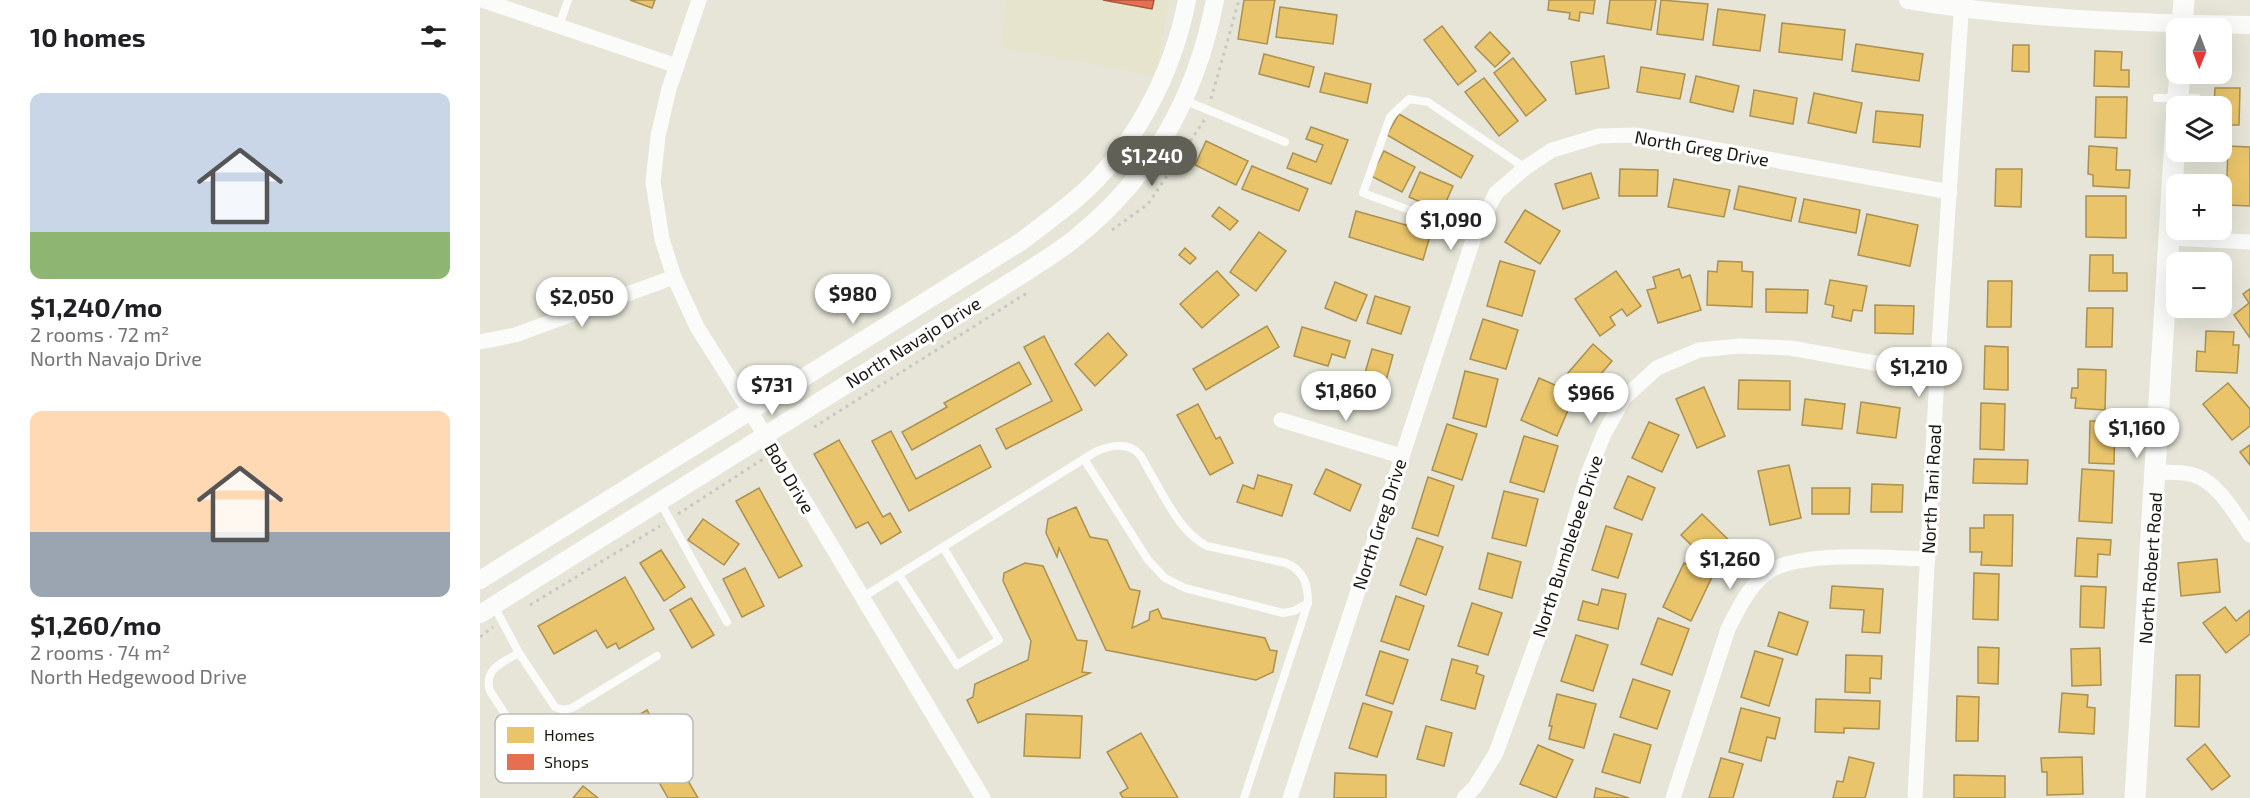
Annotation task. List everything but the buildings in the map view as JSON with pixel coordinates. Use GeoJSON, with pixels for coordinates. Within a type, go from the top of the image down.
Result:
{"type":"FeatureCollection","features":[{"type":"Feature","properties":{"kind":"main road"},"geometry":{"type":"LineString","coordinates":[[2183,18],[2184,0]]}},
{"type":"Feature","properties":{"kind":"main road","name":"North Robert Road"},"geometry":{"type":"LineString","coordinates":[[2135,798],[2169,240]]}},
{"type":"Feature","properties":{"kind":"street"},"geometry":{"type":"LineString","coordinates":[[482,0],[677,66]]}},
{"type":"Feature","properties":{"kind":"street","name":"Bob Drive"},"geometry":{"type":"LineString","coordinates":[[699,0],[677,66],[658,136],[653,182],[662,239],[674,277],[697,327],[765,435],[983,798]]}},
{"type":"Feature","properties":{"kind":"street","name":"North Navajo Drive"},"geometry":{"type":"LineString","coordinates":[[480,581],[1022,241],[1078,197],[1119,153],[1150,103],[1170,62],[1187,0]]}},
{"type":"Feature","properties":{"kind":"street","name":"North Navajo Drive"},"geometry":{"type":"LineString","coordinates":[[487,609],[1007,284],[1078,236],[1105,212],[1137,177],[1162,141],[1184,100],[1201,59],[1215,0]]}},
{"type":"Feature","properties":{"kind":"street"},"geometry":{"type":"LineString","coordinates":[[1908,0],[2166,24]]}},
{"type":"Feature","properties":{"kind":"street","name":"North Tani Road"},"geometry":{"type":"LineString","coordinates":[[1915,798],[1937,374],[1962,4]]}},
{"type":"Feature","properties":{"kind":"street"},"geometry":{"type":"LineString","coordinates":[[2232,25],[2250,25]]}},
{"type":"Feature","properties":{"kind":"street","name":"North Greg Drive"},"geometry":{"type":"LineString","coordinates":[[1290,798],[1475,234],[1496,193],[1525,168],[1552,150],[1599,136],[1636,135],[1950,192]]}},
{"type":"Feature","properties":{"kind":"street"},"geometry":{"type":"LineString","coordinates":[[2218,240],[2250,242]]}},
{"type":"Feature","properties":{"kind":"street"},"geometry":{"type":"LineString","coordinates":[[992,260],[1007,284]]}},
{"type":"Feature","properties":{"kind":"street"},"geometry":{"type":"LineString","coordinates":[[480,342],[515,335],[674,277]]}},
{"type":"Feature","properties":{"kind":"street","name":"North Bumblebee Drive"},"geometry":{"type":"LineString","coordinates":[[1464,798],[1475,787],[1496,753],[1548,610],[1587,476],[1604,434],[1624,398],[1657,368],[1699,350],[1738,345],[1790,348],[1937,374]]}},
{"type":"Feature","properties":{"kind":"street"},"geometry":{"type":"LineString","coordinates":[[1281,420],[1401,456]]}},
{"type":"Feature","properties":{"kind":"street"},"geometry":{"type":"LineString","coordinates":[[2156,472],[2199,477],[2219,492],[2250,535]]}},
{"type":"Feature","properties":{"kind":"street"},"geometry":{"type":"LineString","coordinates":[[1673,798],[1728,629],[1741,603],[1764,575],[1786,563],[1813,559],[1928,559]]}},
{"type":"Feature","properties":{"kind":"street"},"geometry":{"type":"LineString","coordinates":[[480,581],[487,609]]}},
{"type":"Feature","properties":{"kind":"lane"},"geometry":{"type":"LineString","coordinates":[[559,26],[568,0]]}},
{"type":"Feature","properties":{"kind":"lane"},"geometry":{"type":"LineString","coordinates":[[1475,234],[1363,193],[1390,117],[1409,99],[1428,102],[1525,168]]}},
{"type":"Feature","properties":{"kind":"lane"},"geometry":{"type":"LineString","coordinates":[[1184,100],[1285,141]]}},
{"type":"Feature","properties":{"kind":"lane"},"geometry":{"type":"LineString","coordinates":[[863,597],[1108,446],[1128,447],[1138,452],[1182,523],[1197,541],[1207,546],[1286,562],[1296,568],[1307,584],[1308,603],[1244,798]]}},
{"type":"Feature","properties":{"kind":"lane"},"geometry":{"type":"LineString","coordinates":[[1084,459],[1148,560],[1166,578],[1185,588],[1283,613],[1294,611],[1308,603]]}},
{"type":"Feature","properties":{"kind":"lane"},"geometry":{"type":"LineString","coordinates":[[659,501],[727,622]]}},
{"type":"Feature","properties":{"kind":"lane"},"geometry":{"type":"LineString","coordinates":[[899,575],[957,665],[999,640],[943,547]]}},
{"type":"Feature","properties":{"kind":"lane"},"geometry":{"type":"LineString","coordinates":[[487,609],[555,707],[563,710],[572,708],[657,656]]}},
{"type":"Feature","properties":{"kind":"lane"},"geometry":{"type":"LineString","coordinates":[[505,714],[487,682],[490,673],[502,662],[519,653]]}},
{"type":"Feature","properties":{"kind":"shaded area"},"geometry":{"type":"Polygon","coordinates":[[[1006,0],[1169,0],[1155,76],[1000,47],[1006,0]]]}}]}
